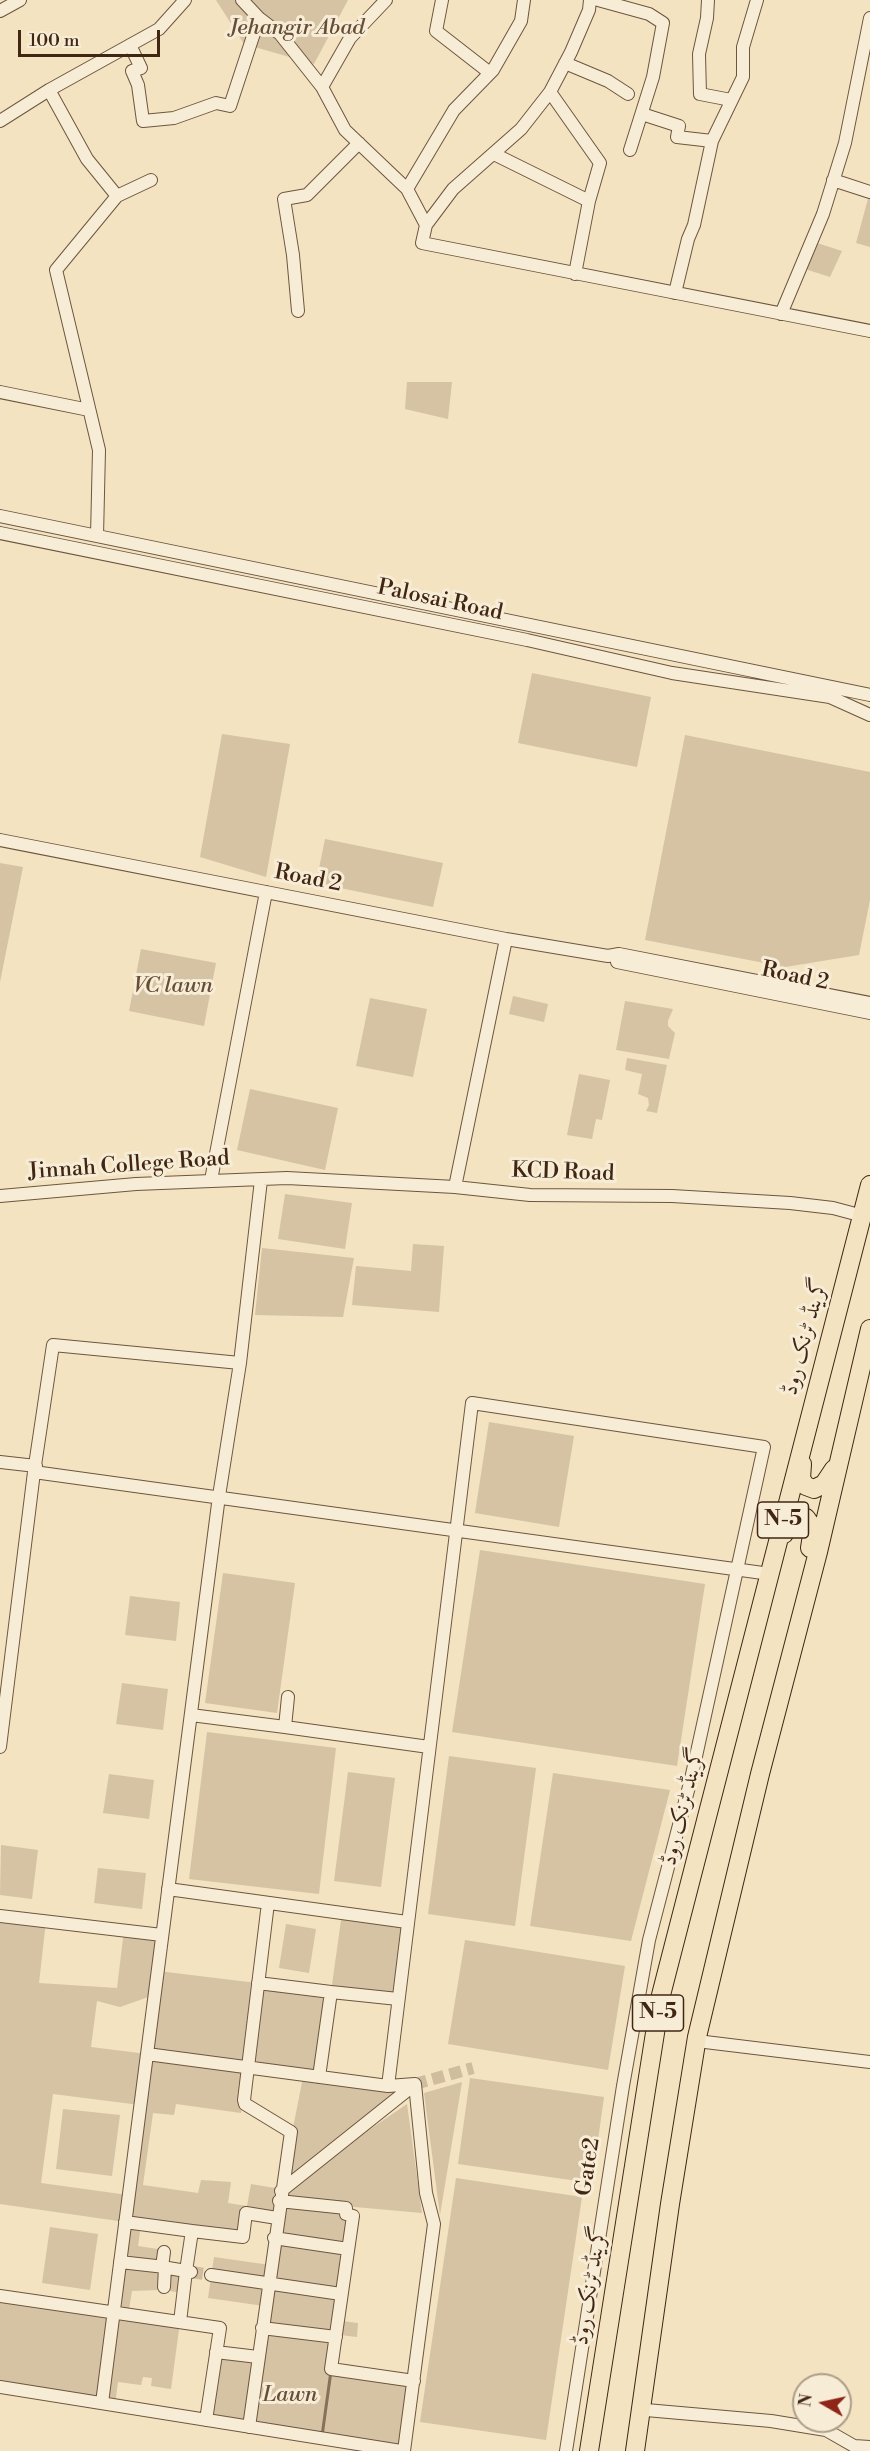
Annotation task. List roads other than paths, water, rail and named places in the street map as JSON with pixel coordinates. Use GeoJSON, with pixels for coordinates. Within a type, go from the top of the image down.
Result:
{"type":"FeatureCollection","features":[{"type":"Feature","properties":{"kind":"highway","name":"گرینڈ ٹرنک روڈ"},"geometry":{"type":"LineString","coordinates":[[589,2451],[661,1995],[870,1185]]}},
{"type":"Feature","properties":{"kind":"highway","name":"N-5"},"geometry":{"type":"LineString","coordinates":[[635,2451],[670,2204],[697,2041],[760,1774],[799,1631],[870,1329]]}},
{"type":"Feature","properties":{"kind":"highway"},"geometry":{"type":"LineString","coordinates":[[804,1437],[801,1479],[806,1486],[814,1489],[825,1484],[831,1475],[841,1452],[849,1421]]}},
{"type":"Feature","properties":{"kind":"highway"},"geometry":{"type":"LineString","coordinates":[[770,1572],[790,1521],[800,1517],[810,1521],[813,1535],[798,1612],[799,1631]]}},
{"type":"Feature","properties":{"kind":"street"},"geometry":{"type":"LineString","coordinates":[[0,11],[20,0]]}},
{"type":"Feature","properties":{"kind":"street"},"geometry":{"type":"LineString","coordinates":[[0,122],[49,90],[159,28],[185,0]]}},
{"type":"Feature","properties":{"kind":"street"},"geometry":{"type":"LineString","coordinates":[[242,0],[259,18],[280,34],[322,87],[345,130],[407,189],[426,225]]}},
{"type":"Feature","properties":{"kind":"street"},"geometry":{"type":"LineString","coordinates":[[322,87],[350,38],[386,0]]}},
{"type":"Feature","properties":{"kind":"street"},"geometry":{"type":"LineString","coordinates":[[442,0],[436,31],[490,73]]}},
{"type":"Feature","properties":{"kind":"street"},"geometry":{"type":"LineString","coordinates":[[407,189],[454,110],[490,73],[521,21],[524,0]]}},
{"type":"Feature","properties":{"kind":"street"},"geometry":{"type":"LineString","coordinates":[[590,0],[589,10],[550,92],[521,129],[453,189],[426,225],[422,243],[870,331]]}},
{"type":"Feature","properties":{"kind":"street"},"geometry":{"type":"LineString","coordinates":[[598,0],[649,14],[663,23],[653,77],[630,150]]}},
{"type":"Feature","properties":{"kind":"street"},"geometry":{"type":"LineString","coordinates":[[708,0],[707,18],[699,54],[700,94],[731,100]]}},
{"type":"Feature","properties":{"kind":"street"},"geometry":{"type":"LineString","coordinates":[[675,293],[688,239],[694,225],[712,141],[743,77],[743,47],[757,0]]}},
{"type":"Feature","properties":{"kind":"street"},"geometry":{"type":"LineString","coordinates":[[130,45],[141,68],[132,71],[138,85],[143,121],[174,118],[216,103],[230,106],[259,18]]}},
{"type":"Feature","properties":{"kind":"street"},"geometry":{"type":"LineString","coordinates":[[781,314],[823,214],[845,143],[870,18]]}},
{"type":"Feature","properties":{"kind":"street"},"geometry":{"type":"LineString","coordinates":[[565,63],[608,81],[628,94]]}},
{"type":"Feature","properties":{"kind":"street"},"geometry":{"type":"LineString","coordinates":[[49,90],[87,159],[117,196]]}},
{"type":"Feature","properties":{"kind":"street"},"geometry":{"type":"LineString","coordinates":[[550,92],[600,163],[589,201],[575,274]]}},
{"type":"Feature","properties":{"kind":"street"},"geometry":{"type":"LineString","coordinates":[[642,114],[679,126],[678,137],[712,141]]}},
{"type":"Feature","properties":{"kind":"street"},"geometry":{"type":"LineString","coordinates":[[298,311],[293,255],[284,199],[307,195],[359,143]]}},
{"type":"Feature","properties":{"kind":"street"},"geometry":{"type":"LineString","coordinates":[[494,154],[589,201]]}},
{"type":"Feature","properties":{"kind":"street"},"geometry":{"type":"LineString","coordinates":[[97,536],[99,450],[56,270],[117,196],[151,180]]}},
{"type":"Feature","properties":{"kind":"street"},"geometry":{"type":"LineString","coordinates":[[833,180],[870,192]]}},
{"type":"Feature","properties":{"kind":"street"},"geometry":{"type":"LineString","coordinates":[[0,392],[89,410]]}},
{"type":"Feature","properties":{"kind":"street"},"geometry":{"type":"LineString","coordinates":[[0,516],[798,686],[870,695]]}},
{"type":"Feature","properties":{"kind":"street"},"geometry":{"type":"LineString","coordinates":[[36,540],[40,524]]}},
{"type":"Feature","properties":{"kind":"street","name":"Palosai Road"},"geometry":{"type":"LineString","coordinates":[[0,533],[527,640],[672,673],[798,686],[870,715]]}},
{"type":"Feature","properties":{"kind":"street","name":"Road 2"},"geometry":{"type":"LineString","coordinates":[[0,840],[506,939],[608,956],[619,954],[870,1003]]}},
{"type":"Feature","properties":{"kind":"street"},"geometry":{"type":"LineString","coordinates":[[212,1180],[266,892]]}},
{"type":"Feature","properties":{"kind":"street"},"geometry":{"type":"LineString","coordinates":[[455,1187],[506,939]]}},
{"type":"Feature","properties":{"kind":"street","name":"Road 2"},"geometry":{"type":"LineString","coordinates":[[608,956],[617,962],[870,1013]]}},
{"type":"Feature","properties":{"kind":"street","name":"KCD Road"},"geometry":{"type":"LineString","coordinates":[[261,1180],[287,1178],[455,1187],[530,1195],[672,1197],[790,1203],[833,1208],[863,1216]]}},
{"type":"Feature","properties":{"kind":"street"},"geometry":{"type":"LineString","coordinates":[[102,2403],[219,1496],[240,1363],[261,1180]]}},
{"type":"Feature","properties":{"kind":"street","name":"Jinnah College Road"},"geometry":{"type":"LineString","coordinates":[[0,1196],[136,1184],[261,1180]]}},
{"type":"Feature","properties":{"kind":"street"},"geometry":{"type":"LineString","coordinates":[[0,1747],[53,1345],[240,1363]]}},
{"type":"Feature","properties":{"kind":"street","name":"Gate2"},"geometry":{"type":"LineString","coordinates":[[457,1530],[471,1403],[764,1447],[691,1779],[654,1918],[645,1961],[566,2451]]}},
{"type":"Feature","properties":{"kind":"street"},"geometry":{"type":"LineString","coordinates":[[0,1462],[219,1496],[770,1572]]}},
{"type":"Feature","properties":{"kind":"street"},"geometry":{"type":"LineString","coordinates":[[388,2086],[457,1530]]}},
{"type":"Feature","properties":{"kind":"street"},"geometry":{"type":"LineString","coordinates":[[285,1727],[288,1697]]}},
{"type":"Feature","properties":{"kind":"street"},"geometry":{"type":"LineString","coordinates":[[191,1714],[429,1747]]}},
{"type":"Feature","properties":{"kind":"street"},"geometry":{"type":"LineString","coordinates":[[168,1889],[407,1922]]}},
{"type":"Feature","properties":{"kind":"street"},"geometry":{"type":"LineString","coordinates":[[249,2427],[274,2238],[291,2132],[245,2104],[247,2067],[268,1903]]}},
{"type":"Feature","properties":{"kind":"street"},"geometry":{"type":"LineString","coordinates":[[0,1916],[162,1935]]}},
{"type":"Feature","properties":{"kind":"street"},"geometry":{"type":"LineString","coordinates":[[258,1983],[398,2000]]}},
{"type":"Feature","properties":{"kind":"street"},"geometry":{"type":"LineString","coordinates":[[320,2077],[331,1992]]}},
{"type":"Feature","properties":{"kind":"street"},"geometry":{"type":"LineString","coordinates":[[697,2041],[870,2062]]}},
{"type":"Feature","properties":{"kind":"street"},"geometry":{"type":"LineString","coordinates":[[147,2054],[388,2086],[414,2084]]}},
{"type":"Feature","properties":{"kind":"street"},"geometry":{"type":"LineString","coordinates":[[280,2196],[414,2084]]}},
{"type":"Feature","properties":{"kind":"street"},"geometry":{"type":"LineString","coordinates":[[0,2387],[403,2451],[434,2224],[426,2193],[414,2084]]}},
{"type":"Feature","properties":{"kind":"street"},"geometry":{"type":"LineString","coordinates":[[280,2196],[346,2208],[346,2214],[353,2216],[331,2369],[414,2381]]}},
{"type":"Feature","properties":{"kind":"street"},"geometry":{"type":"LineString","coordinates":[[125,2222],[243,2237],[246,2213],[277,2217]]}},
{"type":"Feature","properties":{"kind":"street"},"geometry":{"type":"LineString","coordinates":[[180,2322],[189,2271],[192,2231]]}},
{"type":"Feature","properties":{"kind":"street"},"geometry":{"type":"LineString","coordinates":[[274,2238],[348,2249]]}},
{"type":"Feature","properties":{"kind":"street"},"geometry":{"type":"LineString","coordinates":[[164,2252],[162,2267],[165,2268],[164,2287]]}},
{"type":"Feature","properties":{"kind":"street"},"geometry":{"type":"LineString","coordinates":[[120,2262],[189,2271]]}},
{"type":"Feature","properties":{"kind":"street"},"geometry":{"type":"LineString","coordinates":[[210,2275],[341,2294]]}},
{"type":"Feature","properties":{"kind":"street"},"geometry":{"type":"LineString","coordinates":[[0,2296],[220,2328],[206,2420]]}},
{"type":"Feature","properties":{"kind":"street"},"geometry":{"type":"LineString","coordinates":[[262,2328],[336,2337]]}},
{"type":"Feature","properties":{"kind":"street"},"geometry":{"type":"LineString","coordinates":[[216,2352],[258,2357]]}},
{"type":"Feature","properties":{"kind":"street"},"geometry":{"type":"LineString","coordinates":[[646,2410],[771,2421],[826,2430],[854,2446],[870,2447]]}},
{"type":"Feature","properties":{"kind":"waterway"},"geometry":{"type":"LineString","coordinates":[[322,2436],[331,2371]]}},
{"type":"Feature","properties":{"kind":"tunnel"},"geometry":{"type":"LineString","coordinates":[[415,2084],[473,2068]]}},
{"type":"Feature","properties":{"kind":"tunnel"},"geometry":{"type":"LineString","coordinates":[[191,2272],[211,2275]]}},
{"type":"Feature","properties":{"kind":"park label","name":"Jehangir Abad"},"geometry":{"type":"Point","coordinates":[297,29]}},
{"type":"Feature","properties":{"kind":"park label","name":"VC lawn"},"geometry":{"type":"Point","coordinates":[173,987]}},
{"type":"Feature","properties":{"kind":"park label","name":"Lawn"},"geometry":{"type":"Point","coordinates":[290,2396]}}]}
